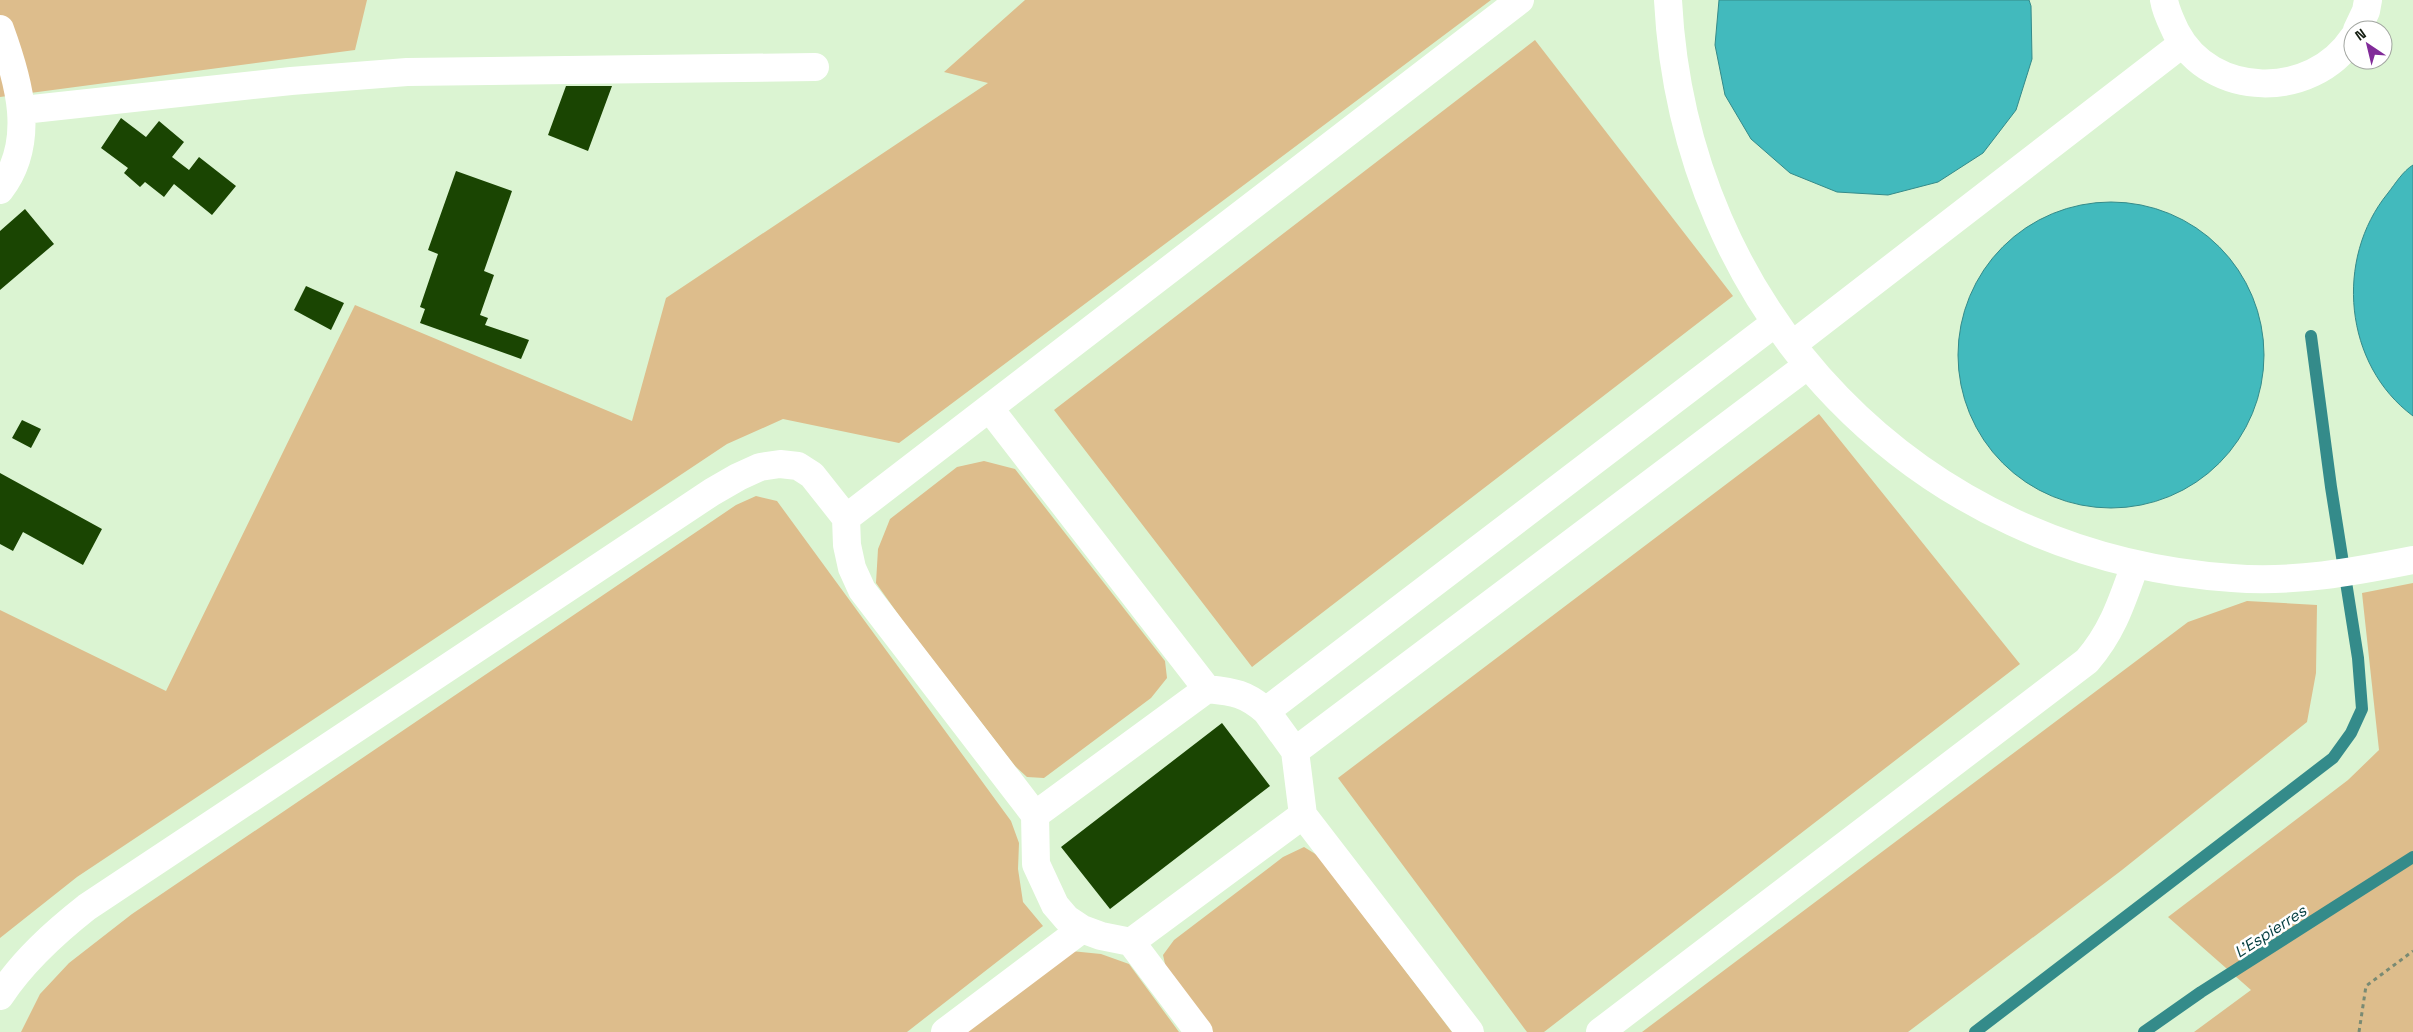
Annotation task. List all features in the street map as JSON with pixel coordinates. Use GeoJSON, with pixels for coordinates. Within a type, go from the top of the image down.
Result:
{"type":"FeatureCollection","features":[{"type":"Feature","properties":{"kind":"street"},"geometry":{"type":"LineString","coordinates":[[846,518],[1520,0]]}},
{"type":"Feature","properties":{"kind":"street"},"geometry":{"type":"LineString","coordinates":[[1668,0],[1670,37],[1677,88],[1689,138],[1704,187],[1724,234],[1748,280],[1775,323],[1840,401],[1914,465],[1955,492],[1998,516],[2042,536],[2088,552],[2135,565],[2233,579],[2331,576],[2413,560]]}},
{"type":"Feature","properties":{"kind":"street"},"geometry":{"type":"LineString","coordinates":[[2164,0],[2166,11],[2182,44],[2206,66],[2235,81],[2268,85],[2300,79],[2329,64],[2343,49]]}},
{"type":"Feature","properties":{"kind":"street"},"geometry":{"type":"LineString","coordinates":[[2362,20],[2368,0]]}},
{"type":"Feature","properties":{"kind":"street"},"geometry":{"type":"LineString","coordinates":[[0,30],[11,59],[23,110],[22,137],[16,159],[0,190]]}},
{"type":"Feature","properties":{"kind":"street"},"geometry":{"type":"LineString","coordinates":[[1295,750],[1800,355],[2182,44]]}},
{"type":"Feature","properties":{"kind":"street"},"geometry":{"type":"LineString","coordinates":[[23,110],[291,81],[407,72],[815,67]]}},
{"type":"Feature","properties":{"kind":"street"},"geometry":{"type":"LineString","coordinates":[[1266,711],[1775,323]]}},
{"type":"Feature","properties":{"kind":"street"},"geometry":{"type":"LineString","coordinates":[[990,409],[1208,689]]}},
{"type":"Feature","properties":{"kind":"street"},"geometry":{"type":"LineString","coordinates":[[0,996],[12,977],[56,932],[87,907],[738,476],[760,467],[780,464],[798,466],[812,475],[846,518],[847,545],[850,560],[862,590],[1035,815],[1036,864],[1044,885],[1055,905],[1067,919],[1082,929],[1101,936],[1131,942],[1199,1032]]}},
{"type":"Feature","properties":{"kind":"street"},"geometry":{"type":"LineString","coordinates":[[1600,1032],[2087,661],[2112,626],[2135,565]]}},
{"type":"Feature","properties":{"kind":"street"},"geometry":{"type":"LineString","coordinates":[[1035,815],[1208,689],[1238,692],[1253,700],[1266,711],[1295,750],[1304,815],[1470,1032]]}},
{"type":"Feature","properties":{"kind":"street"},"geometry":{"type":"LineString","coordinates":[[1131,942],[1304,815]]}},
{"type":"Feature","properties":{"kind":"street"},"geometry":{"type":"LineString","coordinates":[[945,1032],[1082,929]]}},
{"type":"Feature","properties":{"kind":"path"},"geometry":{"type":"LineString","coordinates":[[2359,1032],[2366,986],[2413,951]]}},
{"type":"Feature","properties":{"kind":"shaded area"},"geometry":{"type":"Polygon","coordinates":[[[0,0],[367,0],[355,50],[0,97],[0,0]]]}},
{"type":"Feature","properties":{"kind":"shaded area"},"geometry":{"type":"Polygon","coordinates":[[[1025,0],[1491,0],[899,443],[783,419],[727,444],[77,877],[0,938],[0,610],[166,691],[355,305],[632,421],[666,298],[988,83],[944,72],[1025,0]]]}},
{"type":"Feature","properties":{"kind":"shaded area"},"geometry":{"type":"Polygon","coordinates":[[[1535,40],[1733,296],[1252,667],[1054,410],[1535,40]]]}},
{"type":"Feature","properties":{"kind":"shaded area"},"geometry":{"type":"Polygon","coordinates":[[[1819,414],[2020,664],[1544,1032],[1527,1032],[1338,778],[1819,414]]]}},
{"type":"Feature","properties":{"kind":"shaded area"},"geometry":{"type":"Polygon","coordinates":[[[984,461],[1015,469],[1165,661],[1167,678],[1151,698],[1044,778],[1027,777],[1015,766],[905,624],[876,583],[878,549],[890,519],[957,467],[984,461]]]}},
{"type":"Feature","properties":{"kind":"shaded area"},"geometry":{"type":"Polygon","coordinates":[[[756,496],[777,501],[1011,821],[1019,843],[1018,869],[1023,902],[1043,926],[907,1032],[21,1032],[40,994],[69,963],[132,914],[736,505],[756,496]]]}},
{"type":"Feature","properties":{"kind":"shaded area"},"geometry":{"type":"Polygon","coordinates":[[[2413,583],[2413,1032],[2194,1032],[2251,990],[2168,917],[2348,780],[2379,750],[2362,593],[2413,583]]]}},
{"type":"Feature","properties":{"kind":"shaded area"},"geometry":{"type":"Polygon","coordinates":[[[2247,601],[2317,605],[2316,673],[2307,722],[2122,870],[1908,1032],[1642,1032],[2188,622],[2247,601]]]}},
{"type":"Feature","properties":{"kind":"shaded area"},"geometry":{"type":"Polygon","coordinates":[[[1304,847],[1317,855],[1452,1032],[1212,1032],[1167,973],[1163,955],[1174,940],[1283,857],[1304,847]]]}},
{"type":"Feature","properties":{"kind":"shaded area"},"geometry":{"type":"Polygon","coordinates":[[[1071,951],[1101,954],[1129,964],[1179,1032],[964,1032],[1071,951]]]}},
{"type":"Feature","properties":{"kind":"water"},"geometry":{"type":"Polygon","coordinates":[[[1719,0],[2029,0],[2031,6],[2032,59],[2016,110],[1983,153],[1938,182],[1888,195],[1837,192],[1790,173],[1751,139],[1725,95],[1715,45],[1719,0]]]}},
{"type":"Feature","properties":{"kind":"water"},"geometry":{"type":"Polygon","coordinates":[[[2413,165],[2413,416],[2390,394],[2372,369],[2361,340],[2354,310],[2354,279],[2359,249],[2371,219],[2396,182],[2413,165]]]}},
{"type":"Feature","properties":{"kind":"water"},"geometry":{"type":"Polygon","coordinates":[[[2111,202],[2141,205],[2169,214],[2196,228],[2219,247],[2238,270],[2252,297],[2261,325],[2264,355],[2261,385],[2252,413],[2238,440],[2219,463],[2196,482],[2169,496],[2141,505],[2111,508],[2081,505],[2053,496],[2026,482],[2003,463],[1984,440],[1970,413],[1961,385],[1958,355],[1961,325],[1970,297],[1984,270],[2003,247],[2026,228],[2053,214],[2081,205],[2111,202]]]}},
{"type":"Feature","properties":{"kind":"building"},"geometry":{"type":"Polygon","coordinates":[[[566,86],[612,86],[588,151],[548,135],[566,86]]]}},
{"type":"Feature","properties":{"kind":"building"},"geometry":{"type":"Polygon","coordinates":[[[121,118],[146,137],[159,121],[184,142],[172,157],[189,170],[199,157],[236,186],[212,215],[174,184],[164,197],[145,182],[140,187],[124,173],[128,168],[101,148],[121,118]]]}},
{"type":"Feature","properties":{"kind":"building"},"geometry":{"type":"Polygon","coordinates":[[[456,171],[512,191],[484,271],[494,275],[480,315],[488,318],[485,325],[529,340],[521,359],[420,323],[425,309],[420,307],[438,254],[428,250],[456,171]]]}},
{"type":"Feature","properties":{"kind":"building"},"geometry":{"type":"Polygon","coordinates":[[[25,209],[54,244],[0,290],[0,231],[25,209]]]}},
{"type":"Feature","properties":{"kind":"building"},"geometry":{"type":"Polygon","coordinates":[[[306,286],[344,303],[331,330],[294,310],[306,286]]]}},
{"type":"Feature","properties":{"kind":"building"},"geometry":{"type":"Polygon","coordinates":[[[22,420],[41,429],[31,448],[12,438],[22,420]]]}},
{"type":"Feature","properties":{"kind":"building"},"geometry":{"type":"Polygon","coordinates":[[[0,473],[102,529],[83,565],[23,532],[13,551],[0,544],[0,473]]]}},
{"type":"Feature","properties":{"kind":"building"},"geometry":{"type":"Polygon","coordinates":[[[1222,723],[1270,786],[1110,909],[1061,847],[1222,723]]]}},
{"type":"Feature","properties":{"kind":"waterway"},"geometry":{"type":"LineString","coordinates":[[1975,1032],[2333,758],[2351,733],[2362,709],[2358,658],[2331,487],[2311,336]]}},
{"type":"Feature","properties":{"kind":"waterway","name":"L'Espierres"},"geometry":{"type":"LineString","coordinates":[[2144,1032],[2201,992],[2413,857]]}}]}
